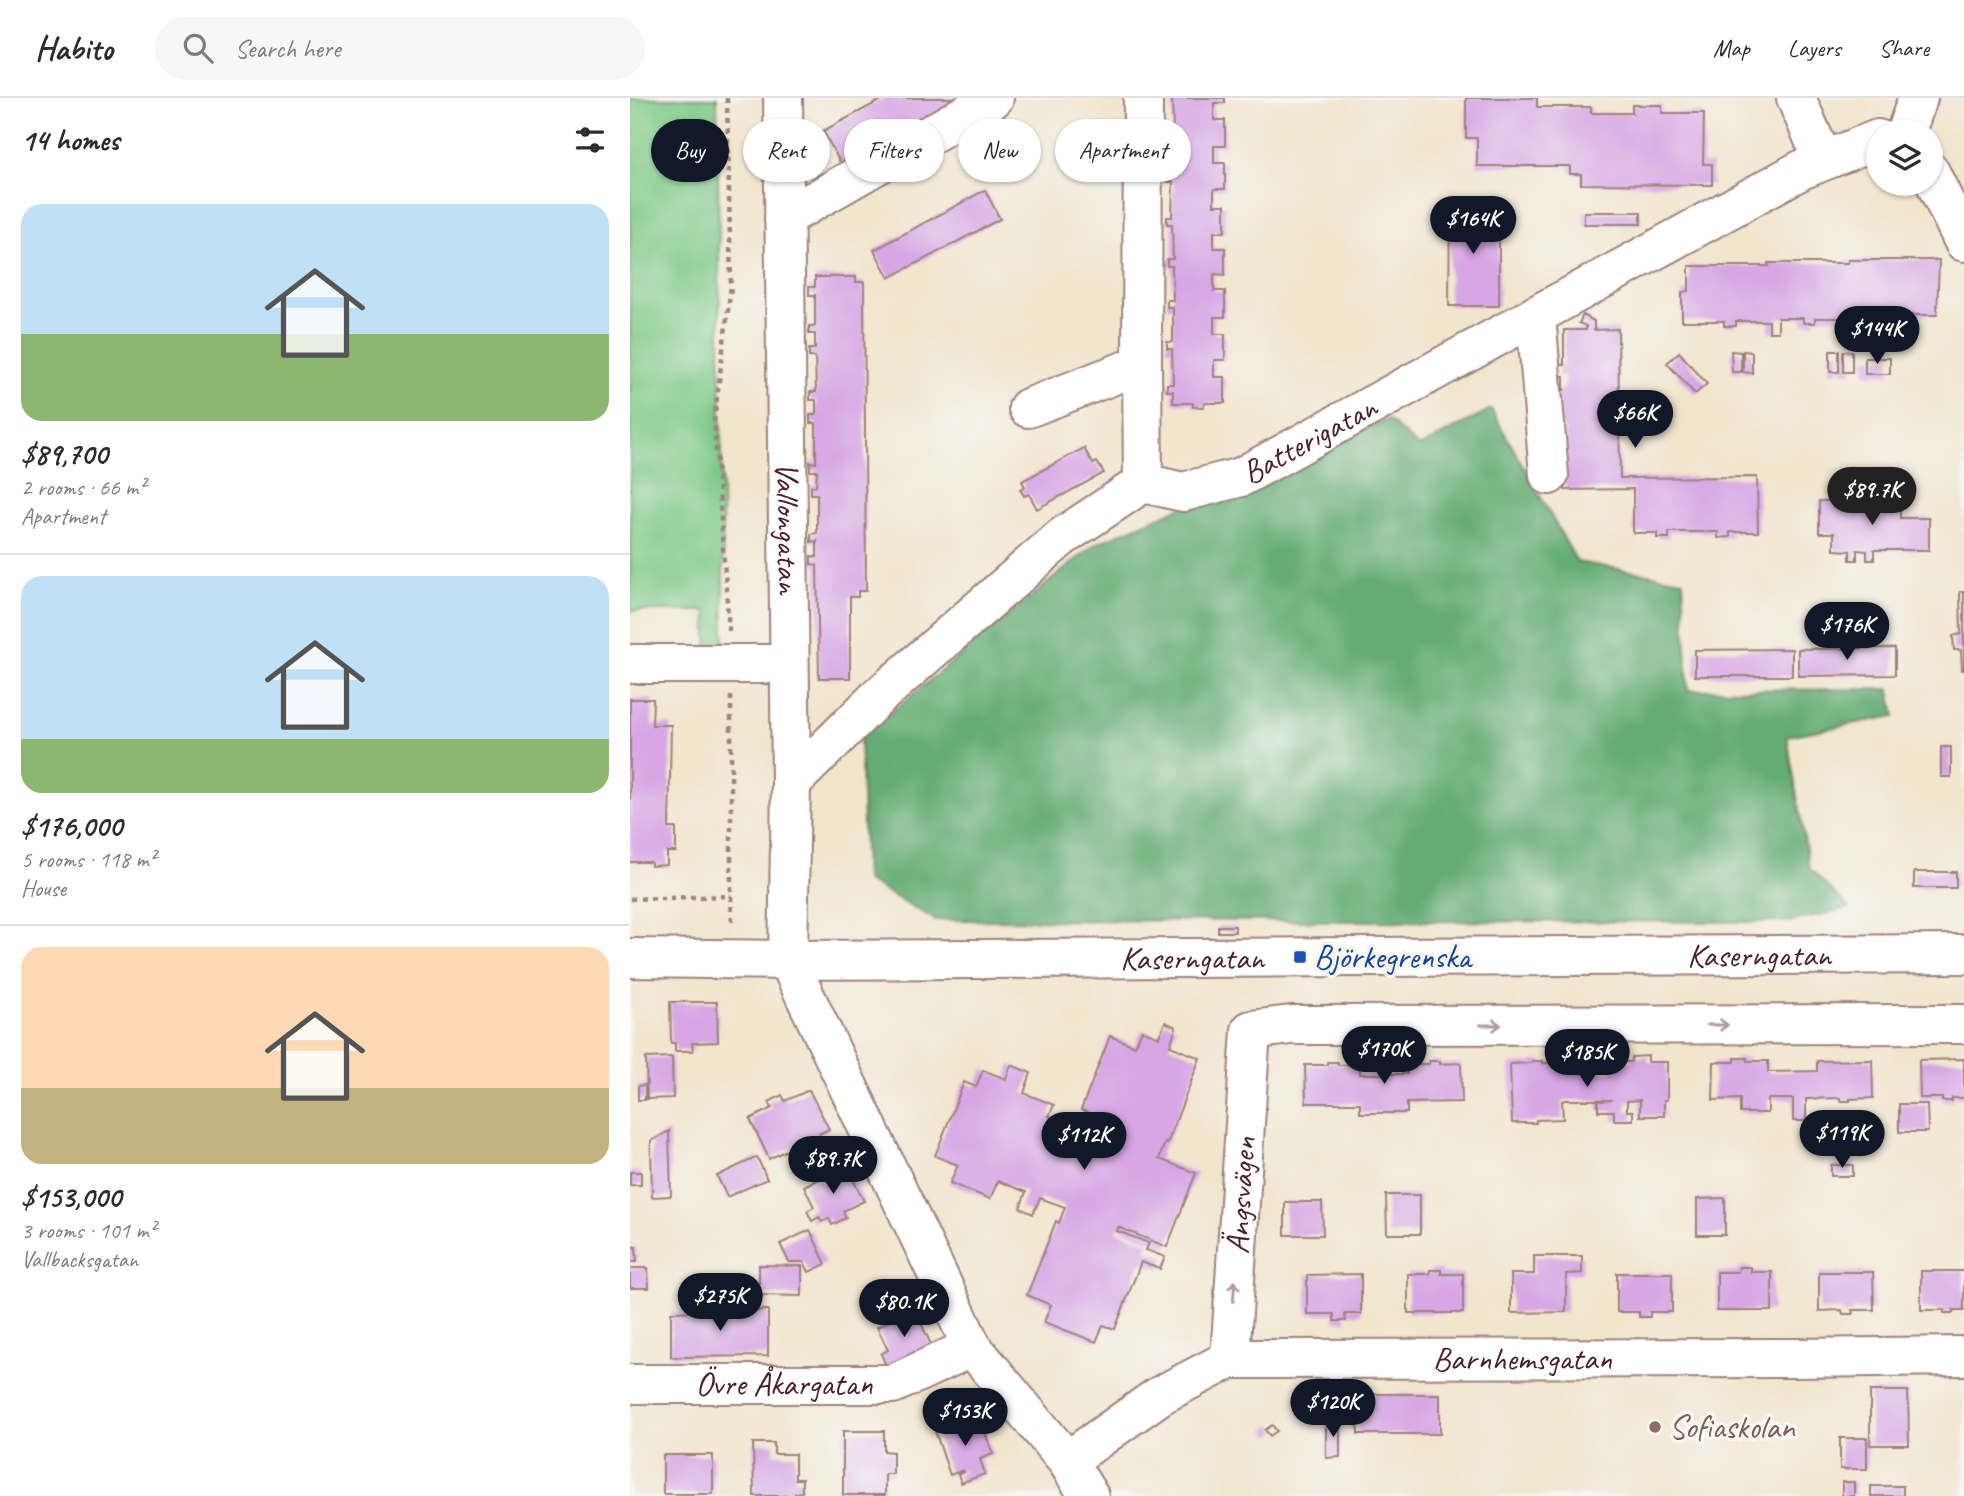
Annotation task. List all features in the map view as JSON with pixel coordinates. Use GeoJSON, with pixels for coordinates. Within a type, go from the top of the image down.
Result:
{"type":"FeatureCollection","features":[{"type":"Feature","properties":{"kind":"street","name":"Vallongatan"},"geometry":{"type":"LineString","coordinates":[[783,98],[791,782],[788,960]]}},
{"type":"Feature","properties":{"kind":"street"},"geometry":{"type":"LineString","coordinates":[[784,218],[994,98]]}},
{"type":"Feature","properties":{"kind":"street"},"geometry":{"type":"LineString","coordinates":[[791,782],[877,697],[1062,537],[1143,483],[1143,98]]}},
{"type":"Feature","properties":{"kind":"street"},"geometry":{"type":"LineString","coordinates":[[1796,98],[1823,160]]}},
{"type":"Feature","properties":{"kind":"street"},"geometry":{"type":"LineString","coordinates":[[1910,119],[1918,98]]}},
{"type":"Feature","properties":{"kind":"street","name":"Batterigatan"},"geometry":{"type":"LineString","coordinates":[[1143,483],[1183,492],[1241,477],[1801,170],[1866,144]]}},
{"type":"Feature","properties":{"kind":"street"},"geometry":{"type":"LineString","coordinates":[[1942,196],[1964,242]]}},
{"type":"Feature","properties":{"kind":"street"},"geometry":{"type":"LineString","coordinates":[[1536,315],[1549,475]]}},
{"type":"Feature","properties":{"kind":"street"},"geometry":{"type":"LineString","coordinates":[[1028,408],[1142,365]]}},
{"type":"Feature","properties":{"kind":"street"},"geometry":{"type":"LineString","coordinates":[[630,663],[789,664]]}},
{"type":"Feature","properties":{"kind":"street","name":"Kaserngatan"},"geometry":{"type":"LineString","coordinates":[[630,958],[788,960],[1964,954]]}},
{"type":"Feature","properties":{"kind":"street"},"geometry":{"type":"LineString","coordinates":[[788,960],[972,1346],[1067,1461],[1089,1496]]}},
{"type":"Feature","properties":{"kind":"street","name":"Kaserngatan"},"geometry":{"type":"LineString","coordinates":[[1251,1030],[1291,1025],[1964,1024]]}},
{"type":"Feature","properties":{"kind":"street","name":"Ängsvägen"},"geometry":{"type":"LineString","coordinates":[[1230,1359],[1251,1030]]}},
{"type":"Feature","properties":{"kind":"street","name":"Övre Åkargatan"},"geometry":{"type":"LineString","coordinates":[[630,1384],[893,1384],[972,1346]]}},
{"type":"Feature","properties":{"kind":"street","name":"Barnhemsgatan"},"geometry":{"type":"LineString","coordinates":[[1067,1461],[1159,1395],[1230,1359],[1964,1356]]}},
{"type":"Feature","properties":{"kind":"path"},"geometry":{"type":"LineString","coordinates":[[727,98],[731,286],[714,421],[731,663],[731,896],[734,958]]}},
{"type":"Feature","properties":{"kind":"path"},"geometry":{"type":"LineString","coordinates":[[630,899],[731,896]]}},
{"type":"Feature","properties":{"kind":"green space"},"geometry":{"type":"Polygon","coordinates":[[[630,98],[717,98],[717,119],[651,119],[651,182],[718,182],[724,651],[707,652],[707,611],[630,611],[630,98]]]}},
{"type":"Feature","properties":{"kind":"green space"},"geometry":{"type":"Polygon","coordinates":[[[1491,409],[1577,562],[1683,580],[1688,690],[1890,689],[1895,716],[1787,736],[1809,868],[1849,908],[1789,922],[936,920],[865,880],[860,738],[1095,544],[1387,419],[1419,447],[1491,409]]]}},
{"type":"Feature","properties":{"kind":"building"},"geometry":{"type":"Polygon","coordinates":[[[885,98],[964,98],[925,119],[846,119],[885,98]]]}},
{"type":"Feature","properties":{"kind":"building"},"geometry":{"type":"Polygon","coordinates":[[[1172,98],[1225,98],[1225,103],[1214,103],[1214,120],[1225,120],[1225,146],[1214,146],[1214,163],[1225,163],[1225,189],[1214,189],[1214,205],[1225,205],[1225,232],[1214,232],[1214,248],[1225,248],[1225,275],[1214,274],[1214,291],[1225,291],[1225,317],[1214,317],[1214,334],[1225,334],[1225,360],[1214,360],[1214,377],[1225,377],[1225,403],[1204,403],[1204,407],[1193,407],[1193,403],[1173,403],[1173,391],[1167,391],[1167,384],[1173,384],[1172,349],[1167,349],[1167,342],[1173,342],[1173,307],[1167,307],[1167,300],[1173,300],[1172,266],[1167,266],[1167,259],[1173,259],[1172,224],[1167,224],[1167,217],[1172,217],[1173,182],[1191,182],[1191,119],[1173,119],[1172,98]]]}},
{"type":"Feature","properties":{"kind":"building"},"geometry":{"type":"Polygon","coordinates":[[[1466,98],[1537,98],[1537,107],[1591,107],[1591,113],[1632,113],[1632,105],[1662,105],[1662,113],[1704,113],[1703,164],[1712,164],[1712,185],[1581,184],[1581,174],[1570,174],[1570,166],[1477,166],[1477,138],[1466,138],[1466,98]]]}},
{"type":"Feature","properties":{"kind":"building"},"geometry":{"type":"Polygon","coordinates":[[[844,120],[844,162],[841,164],[830,144],[830,127],[844,120]]]}},
{"type":"Feature","properties":{"kind":"building"},"geometry":{"type":"Polygon","coordinates":[[[985,190],[1000,219],[889,278],[874,250],[985,190]]]}},
{"type":"Feature","properties":{"kind":"building"},"geometry":{"type":"Polygon","coordinates":[[[1450,200],[1478,200],[1478,214],[1499,214],[1499,306],[1449,306],[1450,200]]]}},
{"type":"Feature","properties":{"kind":"building"},"geometry":{"type":"Polygon","coordinates":[[[1584,212],[1641,212],[1641,224],[1584,224],[1584,212]]]}},
{"type":"Feature","properties":{"kind":"building"},"geometry":{"type":"Polygon","coordinates":[[[1848,260],[1939,260],[1937,315],[1894,315],[1894,320],[1882,320],[1882,315],[1849,315],[1850,318],[1815,318],[1815,323],[1803,323],[1803,318],[1778,318],[1778,332],[1769,332],[1769,321],[1736,321],[1736,326],[1724,326],[1724,321],[1682,321],[1682,292],[1689,291],[1689,266],[1769,266],[1768,263],[1848,263],[1848,260]]]}},
{"type":"Feature","properties":{"kind":"building"},"geometry":{"type":"Polygon","coordinates":[[[815,277],[856,277],[856,282],[864,282],[866,591],[858,591],[858,597],[850,597],[850,678],[819,678],[817,565],[811,564],[811,556],[817,557],[817,541],[811,542],[811,534],[817,533],[817,494],[811,494],[811,486],[816,486],[817,471],[810,471],[810,462],[816,463],[816,423],[810,423],[810,415],[816,415],[816,400],[810,400],[810,392],[816,392],[815,357],[809,357],[809,349],[815,349],[815,334],[809,334],[809,326],[815,326],[815,295],[809,295],[809,287],[815,287],[815,277]]]}},
{"type":"Feature","properties":{"kind":"building"},"geometry":{"type":"Polygon","coordinates":[[[1583,315],[1594,321],[1594,330],[1618,329],[1620,478],[1757,477],[1758,532],[1730,532],[1730,537],[1718,538],[1718,532],[1669,532],[1669,538],[1657,538],[1657,533],[1633,533],[1633,489],[1565,490],[1565,430],[1555,430],[1554,390],[1564,390],[1564,376],[1559,376],[1559,364],[1564,365],[1564,330],[1586,330],[1586,326],[1579,323],[1583,315]]]}},
{"type":"Feature","properties":{"kind":"building"},"geometry":{"type":"Polygon","coordinates":[[[1731,351],[1741,352],[1741,372],[1732,372],[1731,351]]]}},
{"type":"Feature","properties":{"kind":"building"},"geometry":{"type":"Polygon","coordinates":[[[1743,351],[1752,352],[1752,373],[1743,372],[1743,351]]]}},
{"type":"Feature","properties":{"kind":"building"},"geometry":{"type":"Polygon","coordinates":[[[1830,351],[1839,351],[1839,372],[1830,372],[1830,351]]]}},
{"type":"Feature","properties":{"kind":"building"},"geometry":{"type":"Polygon","coordinates":[[[1843,351],[1852,352],[1852,372],[1843,372],[1843,351]]]}},
{"type":"Feature","properties":{"kind":"building"},"geometry":{"type":"Polygon","coordinates":[[[1679,352],[1707,384],[1695,394],[1667,363],[1679,352]]]}},
{"type":"Feature","properties":{"kind":"building"},"geometry":{"type":"Polygon","coordinates":[[[1865,358],[1890,358],[1890,374],[1865,374],[1865,358]]]}},
{"type":"Feature","properties":{"kind":"building"},"geometry":{"type":"Polygon","coordinates":[[[1084,448],[1093,464],[1097,462],[1104,473],[1037,509],[1029,494],[1024,496],[1020,489],[1025,487],[1022,481],[1084,448]]]}},
{"type":"Feature","properties":{"kind":"building"},"geometry":{"type":"Polygon","coordinates":[[[1867,470],[1881,470],[1881,480],[1867,480],[1867,470]]]}},
{"type":"Feature","properties":{"kind":"building"},"geometry":{"type":"Polygon","coordinates":[[[1900,500],[1900,518],[1929,518],[1929,550],[1874,550],[1874,560],[1867,560],[1867,551],[1857,550],[1857,560],[1850,560],[1850,551],[1834,550],[1834,533],[1819,533],[1819,501],[1900,500]]]}},
{"type":"Feature","properties":{"kind":"building"},"geometry":{"type":"Polygon","coordinates":[[[1960,592],[1964,592],[1964,670],[1961,650],[1954,650],[1953,636],[1961,634],[1960,592]]]}},
{"type":"Feature","properties":{"kind":"building"},"geometry":{"type":"Polygon","coordinates":[[[1895,648],[1895,675],[1798,676],[1798,649],[1895,648]]]}},
{"type":"Feature","properties":{"kind":"building"},"geometry":{"type":"Polygon","coordinates":[[[1792,649],[1792,676],[1695,676],[1695,650],[1792,649]]]}},
{"type":"Feature","properties":{"kind":"building"},"geometry":{"type":"Polygon","coordinates":[[[630,699],[653,699],[652,725],[671,725],[669,828],[676,828],[676,852],[667,852],[667,865],[651,866],[651,862],[630,862],[630,699]]]}},
{"type":"Feature","properties":{"kind":"building"},"geometry":{"type":"Polygon","coordinates":[[[1941,747],[1951,747],[1951,777],[1941,777],[1941,747]]]}},
{"type":"Feature","properties":{"kind":"building"},"geometry":{"type":"Polygon","coordinates":[[[1914,872],[1956,872],[1956,888],[1914,888],[1914,872]]]}},
{"type":"Feature","properties":{"kind":"building"},"geometry":{"type":"Polygon","coordinates":[[[1218,926],[1235,926],[1235,932],[1218,932],[1218,926]]]}},
{"type":"Feature","properties":{"kind":"building"},"geometry":{"type":"Polygon","coordinates":[[[670,1002],[717,1002],[718,1042],[692,1043],[693,1051],[675,1051],[675,1043],[671,1043],[670,1002]]]}},
{"type":"Feature","properties":{"kind":"building"},"geometry":{"type":"Polygon","coordinates":[[[1165,1022],[1176,1027],[1170,1046],[1200,1058],[1159,1159],[1196,1173],[1167,1247],[1118,1227],[1117,1231],[1149,1243],[1146,1250],[1165,1257],[1160,1269],[1141,1262],[1115,1329],[1103,1325],[1096,1342],[1044,1322],[1051,1305],[1027,1295],[1056,1221],[1059,1223],[1065,1207],[1040,1198],[1033,1214],[1020,1208],[1026,1192],[998,1181],[990,1199],[950,1183],[958,1165],[935,1156],[964,1082],[976,1087],[983,1070],[1006,1079],[1011,1065],[1031,1073],[1024,1093],[1054,1105],[1049,1116],[1098,1136],[1105,1119],[1081,1110],[1110,1036],[1135,1046],[1142,1030],[1159,1037],[1165,1022]]]}},
{"type":"Feature","properties":{"kind":"building"},"geometry":{"type":"Polygon","coordinates":[[[1648,1056],[1648,1062],[1667,1062],[1667,1100],[1664,1100],[1664,1116],[1640,1116],[1640,1100],[1627,1101],[1627,1111],[1633,1111],[1633,1120],[1614,1120],[1614,1111],[1598,1111],[1598,1101],[1612,1100],[1565,1100],[1562,1101],[1563,1119],[1512,1123],[1510,1064],[1543,1061],[1565,1063],[1565,1073],[1612,1072],[1612,1062],[1631,1062],[1632,1057],[1648,1056]]]}},
{"type":"Feature","properties":{"kind":"building"},"geometry":{"type":"Polygon","coordinates":[[[672,1057],[673,1098],[647,1099],[646,1058],[672,1057]]]}},
{"type":"Feature","properties":{"kind":"building"},"geometry":{"type":"Polygon","coordinates":[[[1735,1058],[1768,1061],[1768,1072],[1817,1071],[1817,1061],[1872,1060],[1873,1098],[1850,1101],[1840,1101],[1840,1098],[1806,1099],[1806,1121],[1793,1121],[1793,1099],[1768,1099],[1768,1113],[1740,1113],[1740,1099],[1713,1100],[1714,1062],[1735,1062],[1735,1058]]]}},
{"type":"Feature","properties":{"kind":"building"},"geometry":{"type":"Polygon","coordinates":[[[1964,1059],[1964,1098],[1942,1101],[1942,1098],[1920,1098],[1919,1060],[1964,1059]]]}},
{"type":"Feature","properties":{"kind":"building"},"geometry":{"type":"Polygon","coordinates":[[[1429,1061],[1440,1061],[1440,1064],[1461,1063],[1462,1102],[1407,1103],[1407,1113],[1360,1113],[1360,1103],[1306,1103],[1305,1065],[1338,1062],[1338,1065],[1360,1064],[1360,1074],[1407,1074],[1407,1064],[1429,1064],[1429,1061]]]}},
{"type":"Feature","properties":{"kind":"building"},"geometry":{"type":"Polygon","coordinates":[[[645,1085],[645,1100],[638,1100],[638,1086],[645,1085]]]}},
{"type":"Feature","properties":{"kind":"building"},"geometry":{"type":"Polygon","coordinates":[[[809,1090],[829,1129],[769,1159],[750,1119],[772,1108],[769,1102],[782,1095],[785,1101],[809,1090]]]}},
{"type":"Feature","properties":{"kind":"building"},"geometry":{"type":"Polygon","coordinates":[[[1899,1104],[1927,1104],[1928,1132],[1899,1132],[1899,1104]]]}},
{"type":"Feature","properties":{"kind":"building"},"geometry":{"type":"Polygon","coordinates":[[[669,1131],[671,1196],[652,1197],[651,1141],[669,1131]]]}},
{"type":"Feature","properties":{"kind":"building"},"geometry":{"type":"Polygon","coordinates":[[[757,1157],[767,1179],[727,1197],[717,1176],[757,1157]]]}},
{"type":"Feature","properties":{"kind":"building"},"geometry":{"type":"Polygon","coordinates":[[[1831,1165],[1853,1165],[1853,1176],[1831,1176],[1831,1165]]]}},
{"type":"Feature","properties":{"kind":"building"},"geometry":{"type":"Polygon","coordinates":[[[846,1166],[864,1201],[843,1211],[846,1218],[832,1225],[829,1218],[822,1222],[819,1217],[812,1221],[807,1211],[814,1207],[804,1186],[846,1166]]]}},
{"type":"Feature","properties":{"kind":"building"},"geometry":{"type":"Polygon","coordinates":[[[630,1172],[641,1172],[641,1185],[630,1185],[630,1172]]]}},
{"type":"Feature","properties":{"kind":"building"},"geometry":{"type":"Polygon","coordinates":[[[1386,1195],[1420,1195],[1420,1234],[1387,1234],[1386,1195]]]}},
{"type":"Feature","properties":{"kind":"building"},"geometry":{"type":"Polygon","coordinates":[[[1725,1198],[1725,1235],[1697,1235],[1697,1199],[1725,1198]]]}},
{"type":"Feature","properties":{"kind":"building"},"geometry":{"type":"Polygon","coordinates":[[[1285,1202],[1322,1202],[1323,1235],[1285,1235],[1285,1202]]]}},
{"type":"Feature","properties":{"kind":"building"},"geometry":{"type":"Polygon","coordinates":[[[810,1230],[826,1264],[809,1272],[804,1262],[789,1262],[780,1244],[810,1230]]]}},
{"type":"Feature","properties":{"kind":"building"},"geometry":{"type":"Polygon","coordinates":[[[630,1247],[636,1247],[637,1262],[630,1262],[630,1247]]]}},
{"type":"Feature","properties":{"kind":"building"},"geometry":{"type":"Polygon","coordinates":[[[1534,1256],[1582,1256],[1582,1273],[1566,1274],[1566,1312],[1511,1313],[1511,1274],[1534,1274],[1534,1256]]]}},
{"type":"Feature","properties":{"kind":"building"},"geometry":{"type":"Polygon","coordinates":[[[759,1265],[802,1266],[802,1296],[759,1295],[759,1265]]]}},
{"type":"Feature","properties":{"kind":"building"},"geometry":{"type":"Polygon","coordinates":[[[1739,1267],[1751,1267],[1751,1272],[1772,1272],[1772,1311],[1717,1311],[1717,1272],[1738,1272],[1739,1267]]]}},
{"type":"Feature","properties":{"kind":"building"},"geometry":{"type":"Polygon","coordinates":[[[630,1268],[648,1268],[649,1288],[630,1288],[630,1268]]]}},
{"type":"Feature","properties":{"kind":"building"},"geometry":{"type":"Polygon","coordinates":[[[1430,1270],[1441,1270],[1441,1274],[1463,1274],[1463,1313],[1408,1313],[1408,1274],[1430,1274],[1430,1270]]]}},
{"type":"Feature","properties":{"kind":"building"},"geometry":{"type":"Polygon","coordinates":[[[1921,1271],[1964,1271],[1964,1310],[1944,1313],[1944,1310],[1921,1310],[1921,1271]]]}},
{"type":"Feature","properties":{"kind":"building"},"geometry":{"type":"Polygon","coordinates":[[[1819,1272],[1873,1272],[1874,1310],[1852,1310],[1853,1314],[1843,1314],[1842,1310],[1819,1311],[1819,1272]]]}},
{"type":"Feature","properties":{"kind":"building"},"geometry":{"type":"Polygon","coordinates":[[[1617,1273],[1672,1273],[1672,1312],[1650,1312],[1650,1317],[1639,1317],[1639,1312],[1617,1312],[1617,1273]]]}},
{"type":"Feature","properties":{"kind":"building"},"geometry":{"type":"Polygon","coordinates":[[[1361,1274],[1361,1314],[1345,1314],[1346,1321],[1334,1321],[1334,1314],[1307,1314],[1307,1275],[1361,1274]]]}},
{"type":"Feature","properties":{"kind":"building"},"geometry":{"type":"Polygon","coordinates":[[[701,1305],[711,1305],[711,1311],[725,1311],[724,1305],[734,1305],[734,1311],[768,1310],[768,1356],[671,1357],[671,1312],[701,1311],[701,1305]]]}},
{"type":"Feature","properties":{"kind":"building"},"geometry":{"type":"Polygon","coordinates":[[[914,1308],[934,1351],[887,1368],[881,1354],[888,1350],[877,1327],[891,1320],[888,1314],[893,1312],[896,1317],[914,1308]]]}},
{"type":"Feature","properties":{"kind":"building"},"geometry":{"type":"Polygon","coordinates":[[[1870,1391],[1908,1391],[1909,1445],[1870,1445],[1870,1391]]]}},
{"type":"Feature","properties":{"kind":"building"},"geometry":{"type":"Polygon","coordinates":[[[1357,1394],[1440,1394],[1440,1434],[1358,1434],[1357,1394]]]}},
{"type":"Feature","properties":{"kind":"building"},"geometry":{"type":"Polygon","coordinates":[[[979,1416],[993,1454],[980,1459],[985,1474],[961,1483],[958,1474],[964,1472],[963,1470],[950,1475],[935,1431],[979,1416]]]}},
{"type":"Feature","properties":{"kind":"building"},"geometry":{"type":"Polygon","coordinates":[[[1326,1420],[1340,1420],[1340,1457],[1326,1458],[1326,1420]]]}},
{"type":"Feature","properties":{"kind":"building"},"geometry":{"type":"Polygon","coordinates":[[[1272,1425],[1277,1431],[1270,1436],[1265,1430],[1272,1425]]]}},
{"type":"Feature","properties":{"kind":"building"},"geometry":{"type":"Polygon","coordinates":[[[843,1431],[884,1431],[884,1451],[893,1452],[893,1474],[885,1474],[885,1495],[843,1495],[843,1431]]]}},
{"type":"Feature","properties":{"kind":"building"},"geometry":{"type":"Polygon","coordinates":[[[1840,1438],[1867,1438],[1867,1469],[1840,1469],[1840,1438]]]}},
{"type":"Feature","properties":{"kind":"building"},"geometry":{"type":"Polygon","coordinates":[[[753,1443],[774,1443],[774,1454],[795,1454],[795,1479],[802,1479],[802,1492],[795,1493],[795,1496],[754,1496],[753,1443]]]}},
{"type":"Feature","properties":{"kind":"building"},"geometry":{"type":"Polygon","coordinates":[[[663,1455],[713,1455],[713,1494],[663,1494],[663,1455]]]}},
{"type":"Feature","properties":{"kind":"building"},"geometry":{"type":"Polygon","coordinates":[[[1842,1482],[1854,1482],[1854,1496],[1842,1496],[1842,1482]]]}},
{"type":"Feature","properties":{"kind":"building"},"geometry":{"type":"Polygon","coordinates":[[[1871,1486],[1903,1486],[1903,1496],[1871,1496],[1871,1486]]]}},
{"type":"Feature","properties":{"kind":"place","name":"Björkegrenska"},"geometry":{"type":"Point","coordinates":[1300,957]}},
{"type":"Feature","properties":{"kind":"place","name":"Sofiaskolan"},"geometry":{"type":"Point","coordinates":[1655,1427]}}]}
